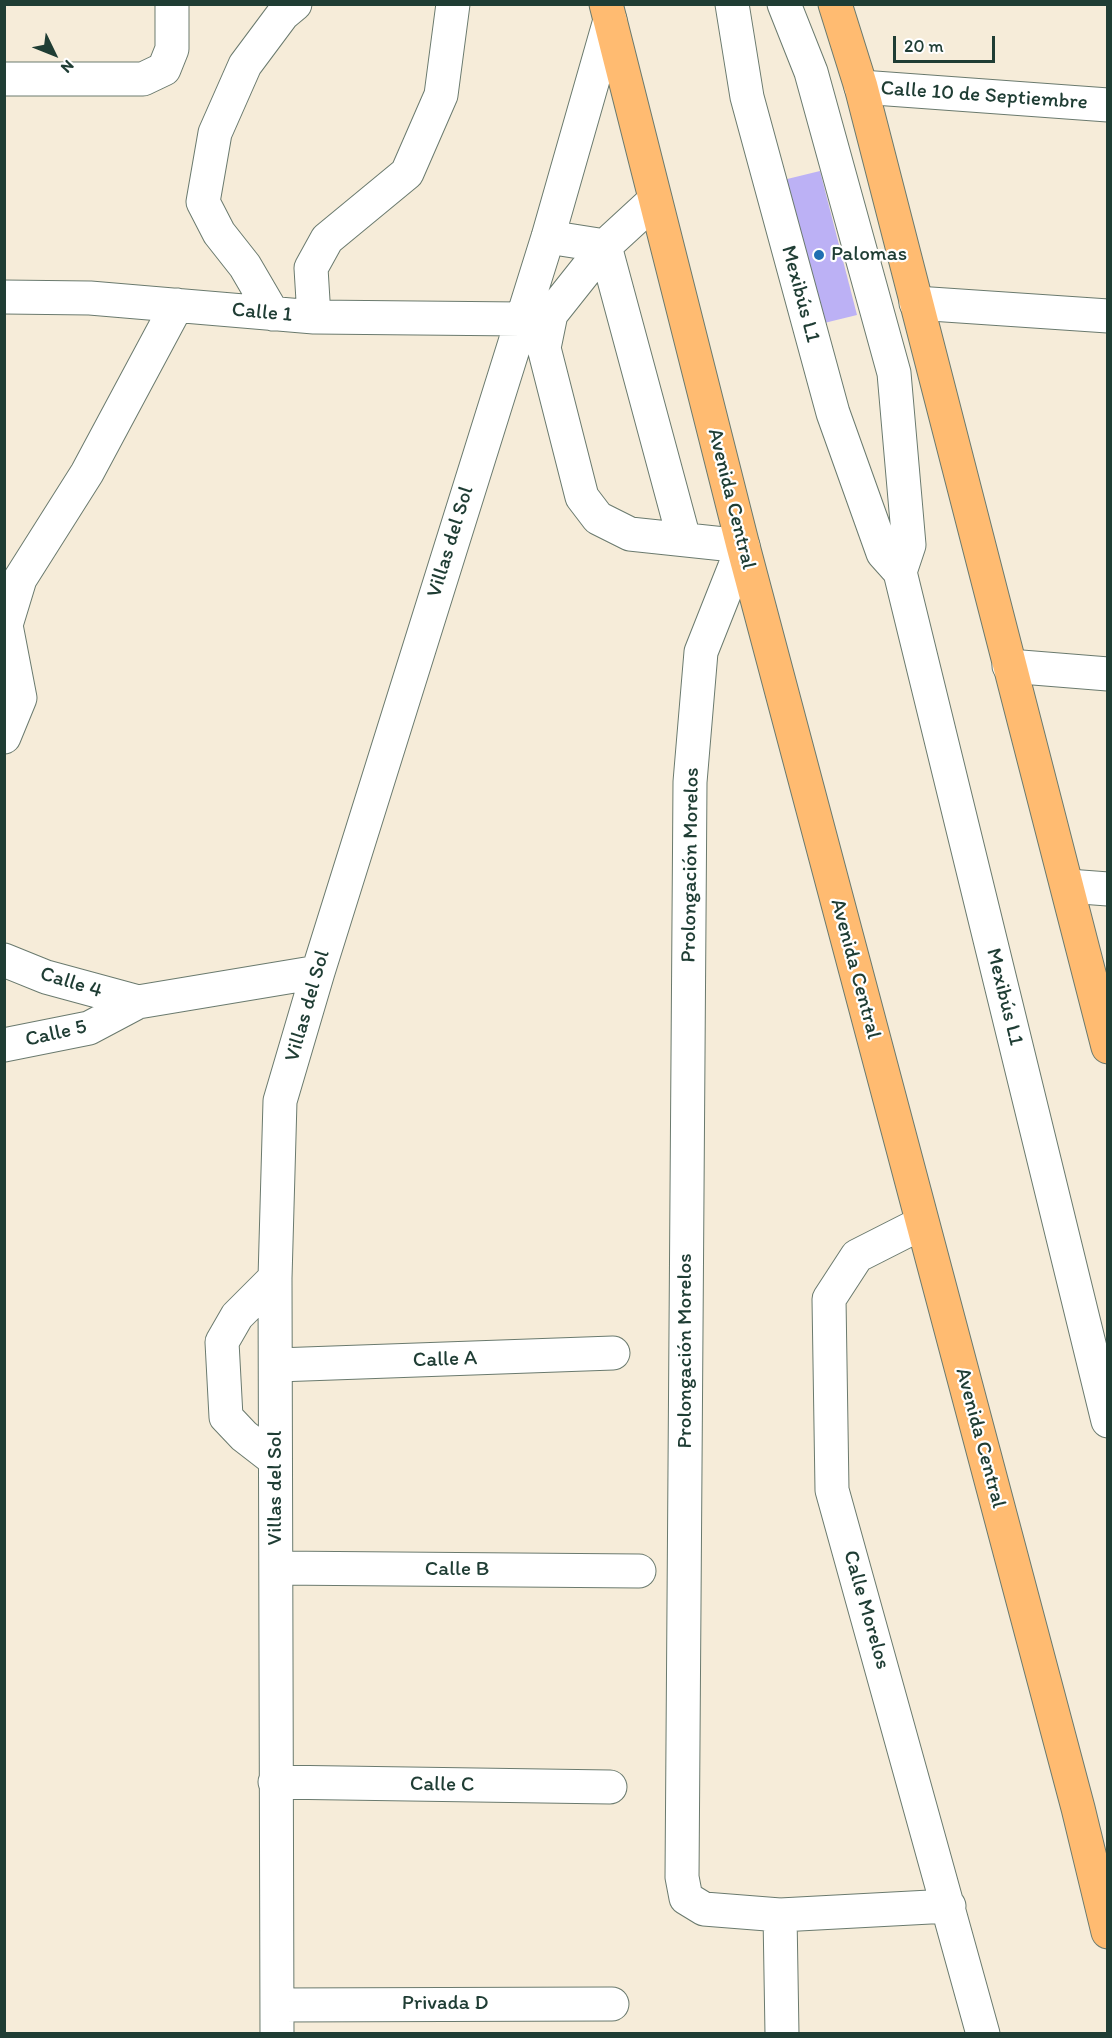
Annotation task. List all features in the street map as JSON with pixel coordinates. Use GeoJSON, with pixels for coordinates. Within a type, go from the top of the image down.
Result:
{"type":"FeatureCollection","features":[{"type":"Feature","properties":{"kind":"highway"},"geometry":{"type":"LineString","coordinates":[[835,4],[861,87],[1009,666],[1068,886],[1107,1047]]}},
{"type":"Feature","properties":{"kind":"highway","name":"Avenida Central"},"geometry":{"type":"LineString","coordinates":[[608,12],[743,546],[1078,1808],[1107,1932]]}},
{"type":"Feature","properties":{"kind":"highway"},"geometry":{"type":"LineString","coordinates":[[1078,1808],[1107,1828]]}},
{"type":"Feature","properties":{"kind":"street"},"geometry":{"type":"LineString","coordinates":[[4,79],[143,79],[164,69],[172,50],[172,4]]}},
{"type":"Feature","properties":{"kind":"street"},"geometry":{"type":"LineString","coordinates":[[273,314],[245,266],[219,233],[203,202],[215,133],[245,65],[283,14],[295,4]]}},
{"type":"Feature","properties":{"kind":"street"},"geometry":{"type":"LineString","coordinates":[[314,317],[311,268],[327,239],[407,173],[441,95],[453,4]]}},
{"type":"Feature","properties":{"kind":"street","name":"Mexibús L1"},"geometry":{"type":"LineString","coordinates":[[732,4],[747,97],[833,413],[883,553],[900,572],[1107,1422]]}},
{"type":"Feature","properties":{"kind":"street"},"geometry":{"type":"LineString","coordinates":[[784,4],[812,72],[894,373],[909,545],[900,572]]}},
{"type":"Feature","properties":{"kind":"street","name":"Villas del Sol"},"geometry":{"type":"LineString","coordinates":[[277,2019],[275,1278],[280,1101],[318,972],[548,237],[608,12]]}},
{"type":"Feature","properties":{"kind":"street","name":"Calle 10 de Septiembre"},"geometry":{"type":"LineString","coordinates":[[861,87],[1107,105]]}},
{"type":"Feature","properties":{"kind":"street"},"geometry":{"type":"LineString","coordinates":[[655,200],[605,246],[551,314],[544,348],[582,497],[598,518],[630,534],[743,546]]}},
{"type":"Feature","properties":{"kind":"street"},"geometry":{"type":"LineString","coordinates":[[548,237],[605,246]]}},
{"type":"Feature","properties":{"kind":"street"},"geometry":{"type":"LineString","coordinates":[[605,246],[684,540]]}},
{"type":"Feature","properties":{"kind":"street","name":"Calle 1"},"geometry":{"type":"LineString","coordinates":[[4,297],[90,298],[314,317],[521,319]]}},
{"type":"Feature","properties":{"kind":"street"},"geometry":{"type":"LineString","coordinates":[[916,303],[1107,316]]}},
{"type":"Feature","properties":{"kind":"street"},"geometry":{"type":"LineString","coordinates":[[4,737],[20,698],[6,625],[20,579],[87,473],[177,305]]}},
{"type":"Feature","properties":{"kind":"street","name":"Prolongación Morelos"},"geometry":{"type":"LineString","coordinates":[[743,546],[701,652],[690,782],[682,1877],[686,1898],[704,1909],[780,1915],[949,1906]]}},
{"type":"Feature","properties":{"kind":"street"},"geometry":{"type":"LineString","coordinates":[[1009,666],[1107,674]]}},
{"type":"Feature","properties":{"kind":"street"},"geometry":{"type":"LineString","coordinates":[[1068,886],[1107,889]]}},
{"type":"Feature","properties":{"kind":"street","name":"Calle 4"},"geometry":{"type":"LineString","coordinates":[[4,960],[46,977],[138,1002]]}},
{"type":"Feature","properties":{"kind":"street"},"geometry":{"type":"LineString","coordinates":[[138,1002],[318,972]]}},
{"type":"Feature","properties":{"kind":"street","name":"Calle 5"},"geometry":{"type":"LineString","coordinates":[[4,1046],[88,1028],[138,1002]]}},
{"type":"Feature","properties":{"kind":"street","name":"Calle Morelos"},"geometry":{"type":"LineString","coordinates":[[922,1223],[858,1256],[829,1299],[832,1490],[983,2034]]}},
{"type":"Feature","properties":{"kind":"street"},"geometry":{"type":"LineString","coordinates":[[275,1278],[237,1316],[222,1342],[226,1417],[244,1436],[275,1460]]}},
{"type":"Feature","properties":{"kind":"street","name":"Calle A"},"geometry":{"type":"LineString","coordinates":[[276,1365],[613,1353]]}},
{"type":"Feature","properties":{"kind":"street","name":"Calle B"},"geometry":{"type":"LineString","coordinates":[[276,1568],[639,1571]]}},
{"type":"Feature","properties":{"kind":"street","name":"Calle C"},"geometry":{"type":"LineString","coordinates":[[275,1782],[609,1787]]}},
{"type":"Feature","properties":{"kind":"street"},"geometry":{"type":"LineString","coordinates":[[780,1915],[782,2034]]}},
{"type":"Feature","properties":{"kind":"street","name":"Privada D"},"geometry":{"type":"LineString","coordinates":[[277,2019],[612,2004]]}},
{"type":"Feature","properties":{"kind":"building"},"geometry":{"type":"Polygon","coordinates":[[[820,171],[857,315],[816,325],[779,181],[820,171]]]}},
{"type":"Feature","properties":{"kind":"place","name":"Palomas"},"geometry":{"type":"Point","coordinates":[819,255]}}]}
